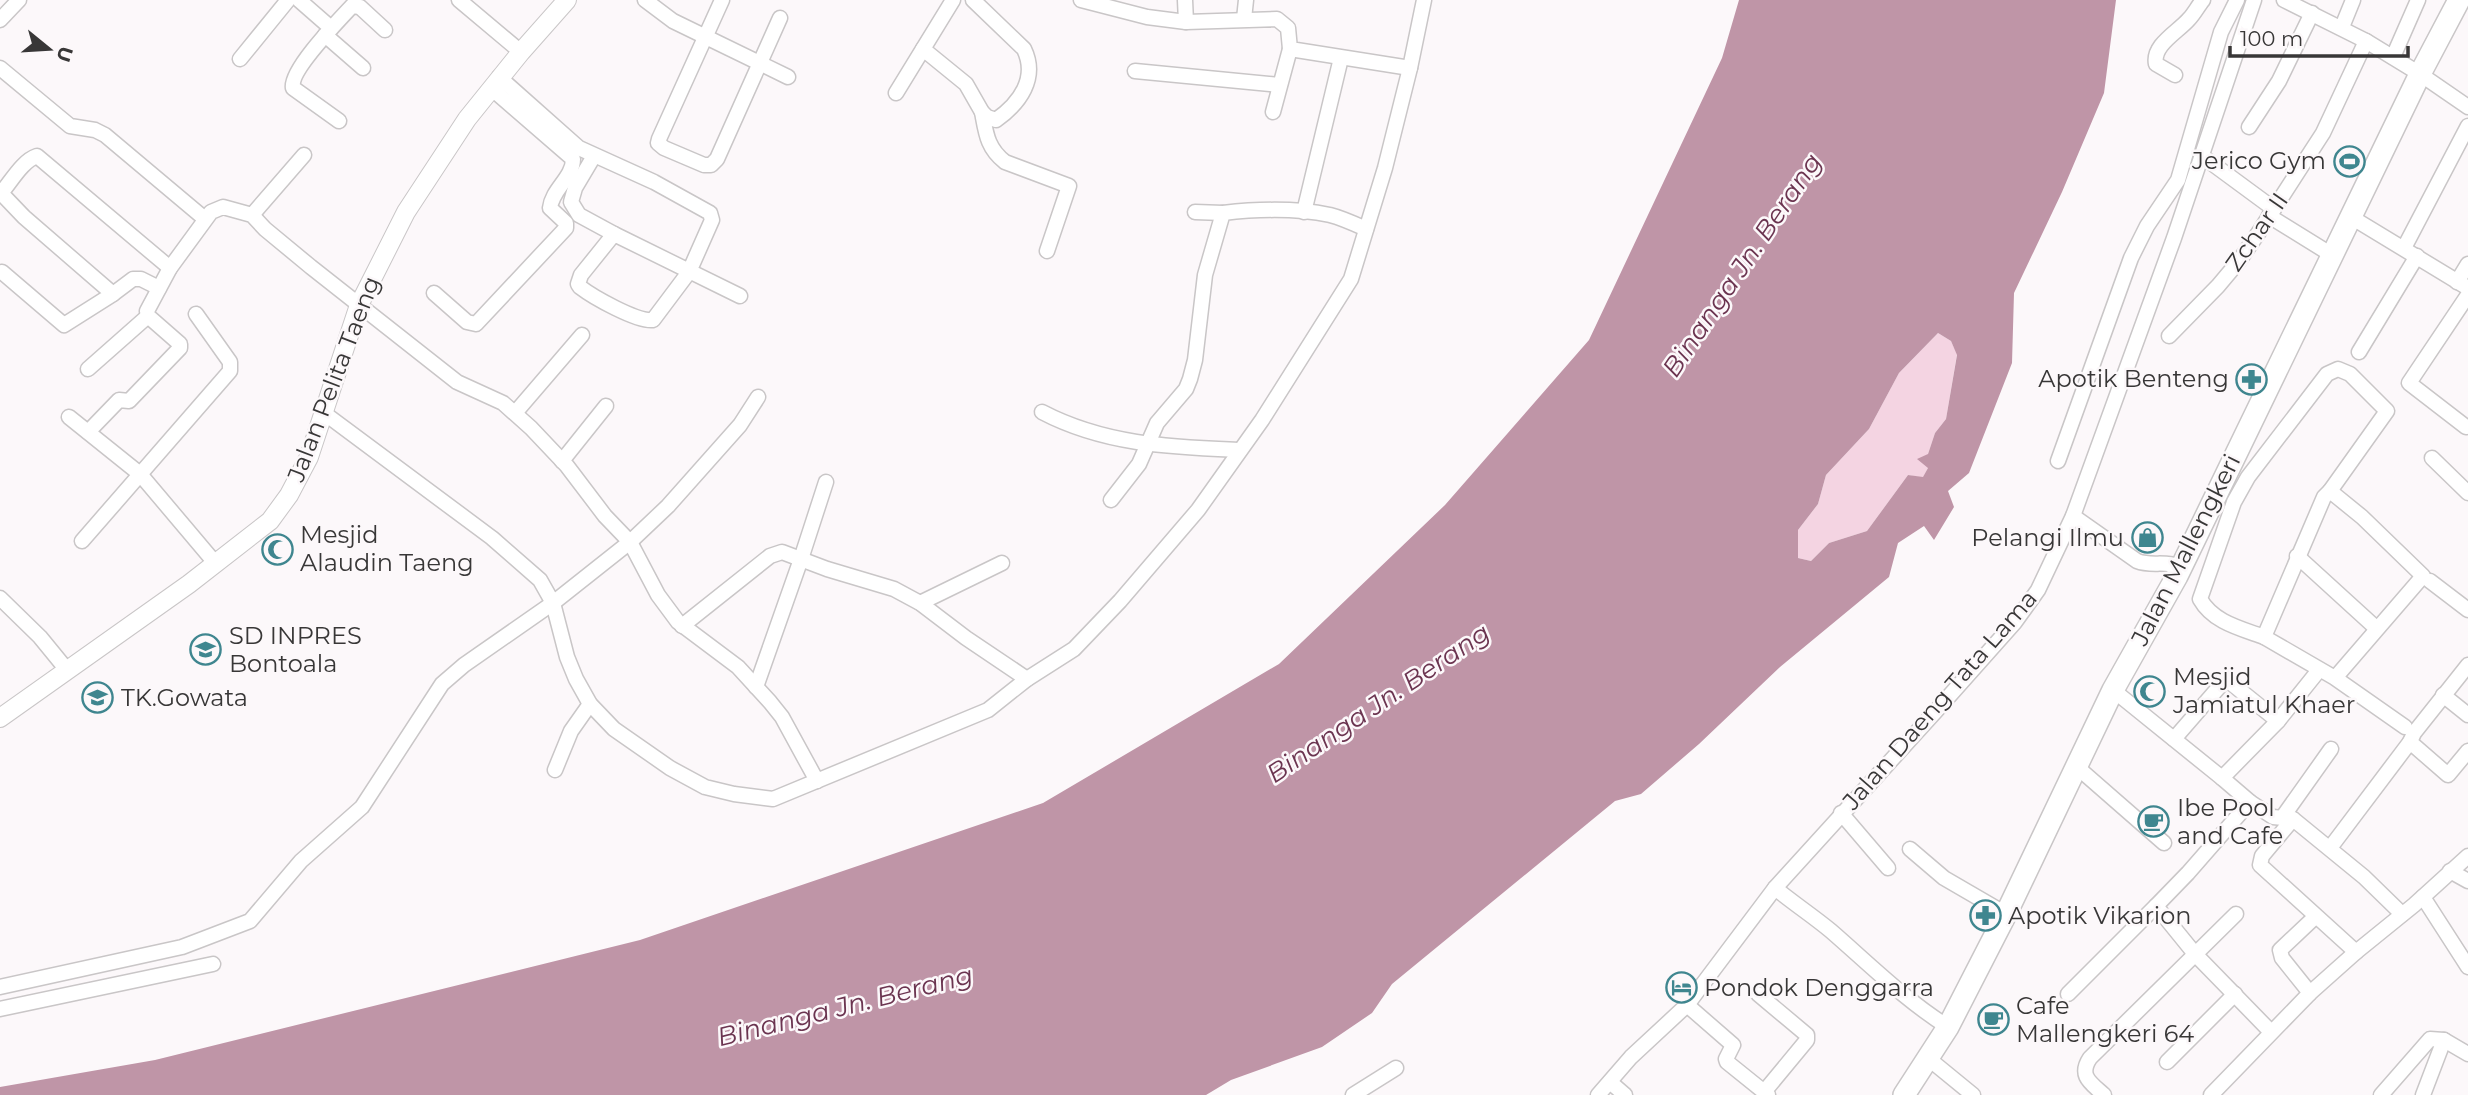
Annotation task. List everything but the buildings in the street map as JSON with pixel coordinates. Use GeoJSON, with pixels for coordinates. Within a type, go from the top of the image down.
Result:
{"type":"FeatureCollection","features":[{"type":"Feature","properties":{"kind":"main road","name":"Jalan Mallengkeri"},"geometry":{"type":"LineString","coordinates":[[1904,1095],[1948,1027],[2006,914],[2113,690],[2180,567],[2228,491],[2332,255],[2459,0]]}},
{"type":"Feature","properties":{"kind":"street"},"geometry":{"type":"LineString","coordinates":[[0,20],[19,0]]}},
{"type":"Feature","properties":{"kind":"street"},"geometry":{"type":"LineString","coordinates":[[240,60],[288,0]]}},
{"type":"Feature","properties":{"kind":"street"},"geometry":{"type":"LineString","coordinates":[[299,0],[363,68]]}},
{"type":"Feature","properties":{"kind":"street"},"geometry":{"type":"LineString","coordinates":[[459,0],[521,52]]}},
{"type":"Feature","properties":{"kind":"street","name":"Jalan Pelita Taeng"},"geometry":{"type":"LineString","coordinates":[[0,718],[216,564],[270,521],[289,495],[309,457],[359,305],[406,212],[467,119],[567,0]]}},
{"type":"Feature","properties":{"kind":"street"},"geometry":{"type":"LineString","coordinates":[[645,0],[673,21],[788,77]]}},
{"type":"Feature","properties":{"kind":"street"},"geometry":{"type":"LineString","coordinates":[[722,0],[658,143],[704,165],[714,163],[780,18]]}},
{"type":"Feature","properties":{"kind":"street"},"geometry":{"type":"LineString","coordinates":[[896,93],[953,0]]}},
{"type":"Feature","properties":{"kind":"street"},"geometry":{"type":"LineString","coordinates":[[973,0],[1024,50],[1031,68],[1022,94],[1010,110],[995,120],[982,113]]}},
{"type":"Feature","properties":{"kind":"street"},"geometry":{"type":"LineString","coordinates":[[1081,0],[1147,17],[1186,22],[1244,19],[1282,21],[1288,29],[1290,49],[1273,111]]}},
{"type":"Feature","properties":{"kind":"street"},"geometry":{"type":"LineString","coordinates":[[1185,0],[1186,22]]}},
{"type":"Feature","properties":{"kind":"street"},"geometry":{"type":"LineString","coordinates":[[1244,19],[1246,0]]}},
{"type":"Feature","properties":{"kind":"street"},"geometry":{"type":"LineString","coordinates":[[324,413],[492,538],[540,580],[553,603],[566,657],[576,679],[590,704],[614,729],[670,768],[705,787],[773,799],[988,710],[1027,679],[1074,649],[1120,601],[1198,510],[1301,362],[1351,279],[1385,168],[1424,0]]}},
{"type":"Feature","properties":{"kind":"street"},"geometry":{"type":"LineString","coordinates":[[2175,75],[2155,64],[2154,59],[2160,47],[2190,18],[2203,0]]}},
{"type":"Feature","properties":{"kind":"street"},"geometry":{"type":"LineString","coordinates":[[2058,461],[2131,258],[2147,226],[2178,180],[2221,32],[2237,0]]}},
{"type":"Feature","properties":{"kind":"street","name":"Jalan Daeng Tata Lama"},"geometry":{"type":"LineString","coordinates":[[1598,1095],[1631,1057],[1687,1005],[1775,888],[2015,622],[2048,572],[2073,516],[2202,156],[2254,0]]}},
{"type":"Feature","properties":{"kind":"street"},"geometry":{"type":"LineString","coordinates":[[2285,0],[2366,41],[2468,107]]}},
{"type":"Feature","properties":{"kind":"street"},"geometry":{"type":"LineString","coordinates":[[2342,27],[2353,0]]}},
{"type":"Feature","properties":{"kind":"street"},"geometry":{"type":"LineString","coordinates":[[2393,57],[2418,0]]}},
{"type":"Feature","properties":{"kind":"street"},"geometry":{"type":"LineString","coordinates":[[339,121],[293,88],[293,78],[352,6],[360,7],[385,30]]}},
{"type":"Feature","properties":{"kind":"street"},"geometry":{"type":"LineString","coordinates":[[2249,127],[2279,80],[2312,13]]}},
{"type":"Feature","properties":{"kind":"street","name":"Zchar II"},"geometry":{"type":"LineString","coordinates":[[2169,336],[2239,261],[2323,133],[2366,41]]}},
{"type":"Feature","properties":{"kind":"street"},"geometry":{"type":"LineString","coordinates":[[923,49],[966,84],[982,113],[987,141],[997,156],[1005,162],[1069,186],[1047,251]]}},
{"type":"Feature","properties":{"kind":"street"},"geometry":{"type":"LineString","coordinates":[[1290,49],[1410,68]]}},
{"type":"Feature","properties":{"kind":"street"},"geometry":{"type":"LineString","coordinates":[[1304,212],[1341,58]]}},
{"type":"Feature","properties":{"kind":"street"},"geometry":{"type":"LineString","coordinates":[[0,68],[70,126],[95,130],[105,135],[205,219]]}},
{"type":"Feature","properties":{"kind":"street"},"geometry":{"type":"LineString","coordinates":[[1135,71],[1279,86]]}},
{"type":"Feature","properties":{"kind":"street"},"geometry":{"type":"LineString","coordinates":[[495,83],[594,156],[654,182],[710,213],[712,220],[689,272],[653,320],[644,320],[608,304],[578,284],[581,275],[614,234]]}},
{"type":"Feature","properties":{"kind":"street"},"geometry":{"type":"LineString","coordinates":[[434,293],[467,322],[476,324],[566,228],[566,223],[550,208],[550,204],[570,171],[573,159],[495,83]]}},
{"type":"Feature","properties":{"kind":"street"},"geometry":{"type":"LineString","coordinates":[[2359,352],[2410,252],[2468,126]]}},
{"type":"Feature","properties":{"kind":"street"},"geometry":{"type":"LineString","coordinates":[[252,215],[304,155]]}},
{"type":"Feature","properties":{"kind":"street"},"geometry":{"type":"LineString","coordinates":[[113,293],[0,193],[32,158],[37,156],[170,268]]}},
{"type":"Feature","properties":{"kind":"street"},"geometry":{"type":"LineString","coordinates":[[594,156],[575,188],[571,202],[579,215],[740,296]]}},
{"type":"Feature","properties":{"kind":"street"},"geometry":{"type":"LineString","coordinates":[[2202,156],[2271,213],[2332,255]]}},
{"type":"Feature","properties":{"kind":"street"},"geometry":{"type":"LineString","coordinates":[[88,432],[119,400],[129,401],[180,348],[180,344],[148,316],[147,306],[205,219],[211,212],[223,207],[252,215],[272,235],[457,382],[503,402],[562,461],[605,516],[630,542],[658,595],[682,626],[738,667],[782,718],[817,781]]}},
{"type":"Feature","properties":{"kind":"street"},"geometry":{"type":"LineString","coordinates":[[1195,212],[1304,212],[1332,216],[1366,229]]}},
{"type":"Feature","properties":{"kind":"street"},"geometry":{"type":"LineString","coordinates":[[1111,500],[1139,464],[1154,428],[1186,389],[1190,379],[1205,275],[1223,213]]}},
{"type":"Feature","properties":{"kind":"street"},"geometry":{"type":"LineString","coordinates":[[2351,217],[2463,285],[2468,264]]}},
{"type":"Feature","properties":{"kind":"street"},"geometry":{"type":"LineString","coordinates":[[2,272],[64,325],[133,279],[141,279],[159,288]]}},
{"type":"Feature","properties":{"kind":"street"},"geometry":{"type":"LineString","coordinates":[[2466,427],[2409,383],[2468,295]]}},
{"type":"Feature","properties":{"kind":"street"},"geometry":{"type":"LineString","coordinates":[[82,541],[230,371],[230,362],[196,314]]}},
{"type":"Feature","properties":{"kind":"street"},"geometry":{"type":"LineString","coordinates":[[89,369],[148,316]]}},
{"type":"Feature","properties":{"kind":"street"},"geometry":{"type":"LineString","coordinates":[[515,414],[582,335]]}},
{"type":"Feature","properties":{"kind":"street"},"geometry":{"type":"LineString","coordinates":[[2264,637],[2324,497],[2387,411],[2350,374],[2338,369],[2326,374],[2248,477],[2228,491],[2200,599],[2207,611],[2217,619],[2264,637],[2335,678],[2404,727]]}},
{"type":"Feature","properties":{"kind":"street"},"geometry":{"type":"LineString","coordinates":[[0,987],[182,947],[250,921],[301,861],[362,807],[442,684],[464,665],[553,603],[630,542],[701,470],[740,425],[758,397]]}},
{"type":"Feature","properties":{"kind":"street"},"geometry":{"type":"LineString","coordinates":[[562,461],[606,406]]}},
{"type":"Feature","properties":{"kind":"street"},"geometry":{"type":"LineString","coordinates":[[1042,412],[1070,426],[1148,445],[1240,450]]}},
{"type":"Feature","properties":{"kind":"street"},"geometry":{"type":"LineString","coordinates":[[69,417],[140,474],[216,564]]}},
{"type":"Feature","properties":{"kind":"street"},"geometry":{"type":"LineString","coordinates":[[2432,458],[2468,493]]}},
{"type":"Feature","properties":{"kind":"street"},"geometry":{"type":"LineString","coordinates":[[756,687],[826,482]]}},
{"type":"Feature","properties":{"kind":"street"},"geometry":{"type":"LineString","coordinates":[[2330,491],[2362,517],[2423,576],[2335,678]]}},
{"type":"Feature","properties":{"kind":"street"},"geometry":{"type":"LineString","coordinates":[[2073,516],[2137,561],[2144,564],[2167,562],[2180,567]]}},
{"type":"Feature","properties":{"kind":"street"},"geometry":{"type":"LineString","coordinates":[[682,626],[776,552],[782,552],[871,580],[920,603],[1027,679]]}},
{"type":"Feature","properties":{"kind":"street"},"geometry":{"type":"LineString","coordinates":[[2297,556],[2376,628]]}},
{"type":"Feature","properties":{"kind":"street"},"geometry":{"type":"LineString","coordinates":[[920,603],[1002,563]]}},
{"type":"Feature","properties":{"kind":"street"},"geometry":{"type":"LineString","coordinates":[[2430,581],[2468,610]]}},
{"type":"Feature","properties":{"kind":"street"},"geometry":{"type":"LineString","coordinates":[[0,598],[40,637],[67,670]]}},
{"type":"Feature","properties":{"kind":"street"},"geometry":{"type":"LineString","coordinates":[[2330,848],[2468,665]]}},
{"type":"Feature","properties":{"kind":"street"},"geometry":{"type":"LineString","coordinates":[[2222,778],[2278,721],[2319,670]]}},
{"type":"Feature","properties":{"kind":"street"},"geometry":{"type":"LineString","coordinates":[[2174,739],[2227,679],[2278,721]]}},
{"type":"Feature","properties":{"kind":"street"},"geometry":{"type":"LineString","coordinates":[[2113,690],[2250,802],[2273,817],[2288,818],[2330,848],[2402,914]]}},
{"type":"Feature","properties":{"kind":"street"},"geometry":{"type":"LineString","coordinates":[[2443,695],[2468,715]]}},
{"type":"Feature","properties":{"kind":"street"},"geometry":{"type":"LineString","coordinates":[[555,770],[571,731],[590,704]]}},
{"type":"Feature","properties":{"kind":"street"},"geometry":{"type":"LineString","coordinates":[[2410,742],[2448,775],[2468,751]]}},
{"type":"Feature","properties":{"kind":"street"},"geometry":{"type":"LineString","coordinates":[[2331,748],[2262,856],[2260,865],[2356,952]]}},
{"type":"Feature","properties":{"kind":"street"},"geometry":{"type":"LineString","coordinates":[[2077,767],[2164,843]]}},
{"type":"Feature","properties":{"kind":"street"},"geometry":{"type":"LineString","coordinates":[[2068,994],[2188,873],[2250,802]]}},
{"type":"Feature","properties":{"kind":"street"},"geometry":{"type":"LineString","coordinates":[[1841,813],[1888,868]]}},
{"type":"Feature","properties":{"kind":"street"},"geometry":{"type":"LineString","coordinates":[[1910,849],[1944,878],[2006,914]]}},
{"type":"Feature","properties":{"kind":"street"},"geometry":{"type":"LineString","coordinates":[[2211,1095],[2310,993],[2468,856]]}},
{"type":"Feature","properties":{"kind":"street"},"geometry":{"type":"LineString","coordinates":[[2450,871],[2468,880]]}},
{"type":"Feature","properties":{"kind":"street"},"geometry":{"type":"LineString","coordinates":[[1775,888],[1830,930],[1872,970],[1918,1007],[1948,1027]]}},
{"type":"Feature","properties":{"kind":"street"},"geometry":{"type":"LineString","coordinates":[[2423,897],[2457,954],[2468,967]]}},
{"type":"Feature","properties":{"kind":"street"},"geometry":{"type":"LineString","coordinates":[[2156,906],[2195,954],[2272,1032]]}},
{"type":"Feature","properties":{"kind":"street"},"geometry":{"type":"LineString","coordinates":[[2104,1095],[2085,1074],[2085,1066],[2090,1058],[2236,914]]}},
{"type":"Feature","properties":{"kind":"street"},"geometry":{"type":"LineString","coordinates":[[2310,993],[2283,958],[2280,950],[2315,917]]}},
{"type":"Feature","properties":{"kind":"street"},"geometry":{"type":"LineString","coordinates":[[0,1009],[213,964]]}},
{"type":"Feature","properties":{"kind":"street"},"geometry":{"type":"LineString","coordinates":[[1687,1005],[1733,1045],[1727,1062],[1766,1093],[1807,1040],[1807,1035],[1758,994]]}},
{"type":"Feature","properties":{"kind":"street"},"geometry":{"type":"LineString","coordinates":[[2166,1062],[2235,994]]}},
{"type":"Feature","properties":{"kind":"street"},"geometry":{"type":"LineString","coordinates":[[2381,1095],[2426,1041],[2433,1038],[2444,1040],[2468,1054]]}},
{"type":"Feature","properties":{"kind":"street"},"geometry":{"type":"LineString","coordinates":[[2423,1095],[2444,1040]]}},
{"type":"Feature","properties":{"kind":"street"},"geometry":{"type":"LineString","coordinates":[[1929,1059],[1973,1095]]}},
{"type":"Feature","properties":{"kind":"street"},"geometry":{"type":"LineString","coordinates":[[1353,1095],[1371,1091],[1396,1068]]}},
{"type":"Feature","properties":{"kind":"street"},"geometry":{"type":"LineString","coordinates":[[1609,1082],[1625,1095]]}},
{"type":"Feature","properties":{"kind":"shaded area"},"geometry":{"type":"Polygon","coordinates":[[[1938,333],[1951,341],[1957,354],[1946,419],[1935,433],[1928,454],[1928,468],[1923,478],[1908,475],[1867,531],[1829,543],[1811,561],[1798,558],[1798,530],[1818,504],[1826,475],[1869,429],[1899,373],[1938,333]]]}},
{"type":"Feature","properties":{"kind":"water","name":"Binanga Jn. Berang"},"geometry":{"type":"Polygon","coordinates":[[[1739,0],[2116,0],[2104,93],[2062,192],[2014,293],[2012,363],[1969,473],[1948,491],[1954,507],[1934,540],[1924,526],[1898,543],[1889,577],[1780,667],[1699,744],[1641,794],[1615,801],[1392,984],[1372,1013],[1322,1047],[1231,1080],[1206,1095],[0,1095],[0,1087],[155,1060],[640,940],[1043,803],[1279,664],[1445,505],[1589,340],[1722,58],[1739,0]],[[1938,333],[1899,373],[1869,429],[1826,475],[1818,504],[1798,530],[1798,558],[1811,561],[1829,543],[1867,531],[1908,475],[1923,477],[1928,468],[1917,459],[1928,454],[1935,433],[1946,419],[1957,355],[1951,341],[1938,333]]]}},
{"type":"Feature","properties":{"kind":"place","name":"Jerico Gym"},"geometry":{"type":"Point","coordinates":[2349,161]}},
{"type":"Feature","properties":{"kind":"place","name":"Apotik Benteng"},"geometry":{"type":"Point","coordinates":[2252,379]}},
{"type":"Feature","properties":{"kind":"place","name":"Pelangi Ilmu"},"geometry":{"type":"Point","coordinates":[2147,538]}},
{"type":"Feature","properties":{"kind":"place","name":"Mesjid Alaudin Taeng"},"geometry":{"type":"Point","coordinates":[277,549]}},
{"type":"Feature","properties":{"kind":"place","name":"SD INPRES Bontoala"},"geometry":{"type":"Point","coordinates":[206,650]}},
{"type":"Feature","properties":{"kind":"place","name":"Mesjid Jamiatul Khaer"},"geometry":{"type":"Point","coordinates":[2150,691]}},
{"type":"Feature","properties":{"kind":"place","name":"TK.Gowata"},"geometry":{"type":"Point","coordinates":[98,698]}},
{"type":"Feature","properties":{"kind":"place","name":"Ibe Pool and Cafe"},"geometry":{"type":"Point","coordinates":[2154,822]}},
{"type":"Feature","properties":{"kind":"place","name":"Apotik Vikarion"},"geometry":{"type":"Point","coordinates":[1985,916]}},
{"type":"Feature","properties":{"kind":"place","name":"Pondok Denggarra"},"geometry":{"type":"Point","coordinates":[1681,988]}},
{"type":"Feature","properties":{"kind":"place","name":"Cafe Mallengkeri 64"},"geometry":{"type":"Point","coordinates":[1993,1020]}}]}
